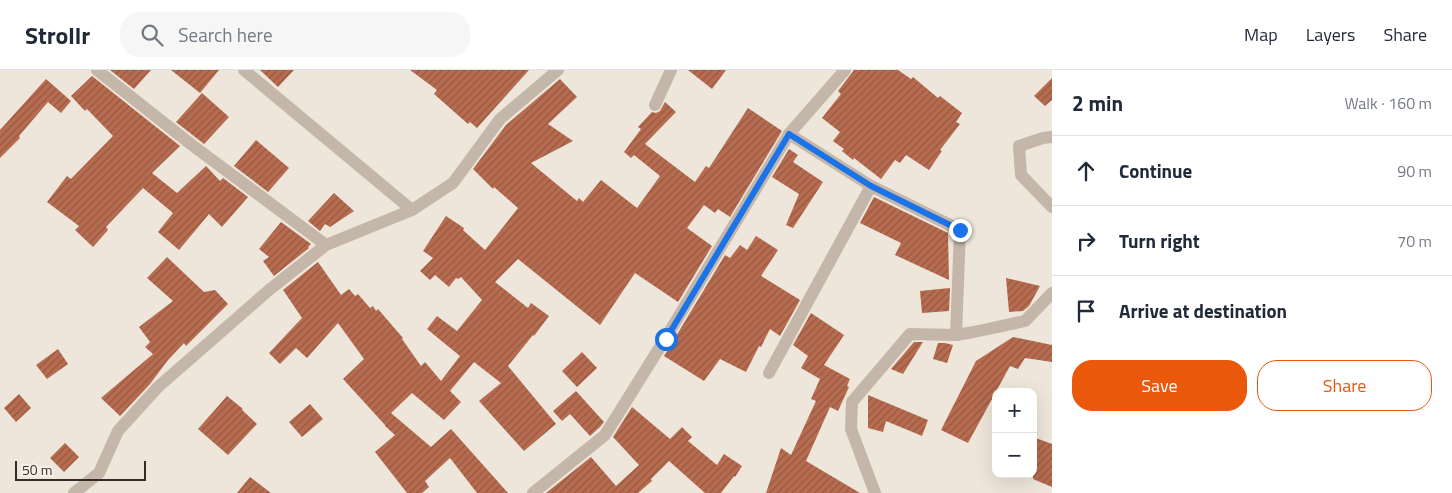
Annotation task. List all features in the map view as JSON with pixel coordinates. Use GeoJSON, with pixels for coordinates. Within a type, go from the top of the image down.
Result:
{"type":"FeatureCollection","features":[{"type":"Feature","properties":{"kind":"street"},"geometry":{"type":"LineString","coordinates":[[97,70],[192,145],[326,245]]}},
{"type":"Feature","properties":{"kind":"street"},"geometry":{"type":"LineString","coordinates":[[244,70],[412,210]]}},
{"type":"Feature","properties":{"kind":"street"},"geometry":{"type":"LineString","coordinates":[[74,493],[99,473],[118,431],[158,387],[269,290],[326,245],[412,210],[453,182],[500,118],[558,70]]}},
{"type":"Feature","properties":{"kind":"street"},"geometry":{"type":"LineString","coordinates":[[655,105],[671,70]]}},
{"type":"Feature","properties":{"kind":"street"},"geometry":{"type":"LineString","coordinates":[[533,493],[604,436],[666,339],[789,134],[844,70]]}},
{"type":"Feature","properties":{"kind":"street"},"geometry":{"type":"LineString","coordinates":[[789,134],[871,186],[960,230],[956,335]]}},
{"type":"Feature","properties":{"kind":"street"},"geometry":{"type":"LineString","coordinates":[[1052,137],[1019,146],[1021,175],[1052,207]]}},
{"type":"Feature","properties":{"kind":"street"},"geometry":{"type":"LineString","coordinates":[[769,373],[871,186]]}},
{"type":"Feature","properties":{"kind":"street"},"geometry":{"type":"LineString","coordinates":[[875,493],[852,429],[852,402],[910,334],[956,335],[1025,321],[1052,293]]}},
{"type":"Feature","properties":{"kind":"building"},"geometry":{"type":"Polygon","coordinates":[[[110,70],[151,70],[134,89],[110,70]]]}},
{"type":"Feature","properties":{"kind":"building"},"geometry":{"type":"Polygon","coordinates":[[[171,70],[219,70],[200,93],[171,70]]]}},
{"type":"Feature","properties":{"kind":"building"},"geometry":{"type":"Polygon","coordinates":[[[260,70],[294,70],[278,87],[260,70]]]}},
{"type":"Feature","properties":{"kind":"building"},"geometry":{"type":"Polygon","coordinates":[[[410,70],[529,70],[477,128],[470,122],[468,124],[434,94],[437,90],[410,70]]]}},
{"type":"Feature","properties":{"kind":"building"},"geometry":{"type":"Polygon","coordinates":[[[688,70],[726,70],[712,89],[688,70]]]}},
{"type":"Feature","properties":{"kind":"building"},"geometry":{"type":"Polygon","coordinates":[[[854,70],[898,70],[911,79],[913,77],[938,98],[940,96],[962,113],[956,122],[960,124],[940,150],[942,151],[929,170],[906,155],[900,163],[895,160],[881,179],[854,158],[853,160],[842,151],[844,149],[833,141],[840,132],[822,118],[841,94],[838,91],[854,70]]]}},
{"type":"Feature","properties":{"kind":"building"},"geometry":{"type":"Polygon","coordinates":[[[92,76],[180,146],[152,173],[177,193],[206,166],[220,181],[223,178],[248,197],[222,227],[209,214],[179,250],[158,232],[173,213],[143,188],[106,227],[108,230],[93,247],[75,230],[79,226],[47,202],[67,176],[71,179],[113,136],[87,109],[85,111],[71,96],[92,76]]]}},
{"type":"Feature","properties":{"kind":"building"},"geometry":{"type":"Polygon","coordinates":[[[1052,78],[1052,100],[1045,106],[1034,96],[1052,78]]]}},
{"type":"Feature","properties":{"kind":"building"},"geometry":{"type":"Polygon","coordinates":[[[46,79],[71,101],[61,113],[48,102],[19,136],[20,138],[0,158],[0,130],[46,79]]]}},
{"type":"Feature","properties":{"kind":"building"},"geometry":{"type":"Polygon","coordinates":[[[560,79],[577,97],[548,124],[573,141],[531,163],[577,201],[579,198],[583,202],[601,180],[637,208],[660,176],[634,155],[631,158],[624,152],[641,129],[638,127],[652,112],[660,111],[665,102],[676,112],[645,144],[695,182],[706,166],[709,168],[748,108],[782,131],[730,217],[718,209],[715,213],[704,205],[687,228],[712,246],[678,302],[635,273],[600,325],[518,259],[495,282],[528,308],[531,303],[549,316],[508,366],[556,424],[524,451],[479,401],[501,383],[474,362],[450,391],[461,402],[444,420],[412,393],[391,413],[431,447],[451,429],[508,493],[477,493],[450,458],[425,481],[429,487],[422,493],[407,493],[375,452],[395,435],[343,379],[364,359],[338,323],[307,358],[296,348],[280,364],[269,353],[302,318],[283,290],[318,262],[341,295],[349,289],[355,296],[358,294],[370,308],[373,306],[376,311],[378,309],[403,338],[421,366],[425,362],[441,381],[460,356],[427,329],[437,316],[457,331],[482,300],[461,277],[456,278],[449,287],[435,275],[430,280],[420,271],[433,258],[423,251],[446,216],[464,228],[463,230],[485,250],[518,208],[494,187],[493,189],[473,169],[506,125],[560,79]]]}},
{"type":"Feature","properties":{"kind":"building"},"geometry":{"type":"Polygon","coordinates":[[[202,93],[229,117],[204,144],[176,122],[202,93]]]}},
{"type":"Feature","properties":{"kind":"building"},"geometry":{"type":"Polygon","coordinates":[[[256,140],[289,168],[268,192],[234,166],[256,140]]]}},
{"type":"Feature","properties":{"kind":"building"},"geometry":{"type":"Polygon","coordinates":[[[789,149],[798,155],[793,162],[823,182],[793,228],[786,225],[799,194],[772,177],[789,149]]]}},
{"type":"Feature","properties":{"kind":"building"},"geometry":{"type":"Polygon","coordinates":[[[334,193],[354,211],[330,227],[325,224],[320,231],[308,221],[334,193]]]}},
{"type":"Feature","properties":{"kind":"building"},"geometry":{"type":"Polygon","coordinates":[[[874,197],[948,233],[949,280],[895,255],[901,243],[860,223],[874,197]]]}},
{"type":"Feature","properties":{"kind":"building"},"geometry":{"type":"Polygon","coordinates":[[[281,222],[311,244],[309,248],[274,276],[263,261],[269,257],[259,249],[281,222]]]}},
{"type":"Feature","properties":{"kind":"building"},"geometry":{"type":"Polygon","coordinates":[[[756,236],[778,250],[761,276],[800,300],[780,336],[770,329],[746,372],[720,359],[704,381],[664,356],[725,255],[730,258],[740,245],[747,250],[756,236]]]}},
{"type":"Feature","properties":{"kind":"building"},"geometry":{"type":"Polygon","coordinates":[[[167,257],[204,292],[215,290],[228,304],[186,346],[184,343],[120,416],[101,398],[153,354],[145,347],[150,342],[139,327],[173,301],[147,278],[167,257]]]}},
{"type":"Feature","properties":{"kind":"building"},"geometry":{"type":"Polygon","coordinates":[[[1006,278],[1040,286],[1029,306],[1023,311],[1009,312],[1006,278]]]}},
{"type":"Feature","properties":{"kind":"building"},"geometry":{"type":"Polygon","coordinates":[[[950,288],[949,311],[922,313],[920,291],[950,288]]]}},
{"type":"Feature","properties":{"kind":"building"},"geometry":{"type":"Polygon","coordinates":[[[811,313],[844,335],[824,365],[850,379],[847,386],[849,387],[838,411],[830,407],[806,461],[860,493],[766,493],[781,448],[791,455],[816,401],[811,399],[820,379],[801,368],[808,356],[793,345],[811,313]]]}},
{"type":"Feature","properties":{"kind":"building"},"geometry":{"type":"Polygon","coordinates":[[[1013,337],[1052,345],[1052,362],[1025,358],[1018,369],[1010,366],[998,388],[992,388],[992,399],[968,443],[941,430],[976,361],[1013,337]]]}},
{"type":"Feature","properties":{"kind":"building"},"geometry":{"type":"Polygon","coordinates":[[[914,342],[923,342],[903,374],[891,369],[914,342]]]}},
{"type":"Feature","properties":{"kind":"building"},"geometry":{"type":"Polygon","coordinates":[[[938,343],[953,345],[947,363],[933,359],[938,343]]]}},
{"type":"Feature","properties":{"kind":"building"},"geometry":{"type":"Polygon","coordinates":[[[58,349],[68,364],[47,379],[36,365],[58,349]]]}},
{"type":"Feature","properties":{"kind":"building"},"geometry":{"type":"Polygon","coordinates":[[[582,352],[597,368],[577,387],[562,371],[582,352]]]}},
{"type":"Feature","properties":{"kind":"building"},"geometry":{"type":"Polygon","coordinates":[[[576,391],[604,422],[590,436],[570,414],[562,421],[553,411],[576,391]]]}},
{"type":"Feature","properties":{"kind":"building"},"geometry":{"type":"Polygon","coordinates":[[[19,394],[31,408],[16,422],[4,408],[19,394]]]}},
{"type":"Feature","properties":{"kind":"building"},"geometry":{"type":"Polygon","coordinates":[[[868,395],[928,420],[922,436],[886,421],[883,432],[868,428],[868,395]]]}},
{"type":"Feature","properties":{"kind":"building"},"geometry":{"type":"Polygon","coordinates":[[[227,396],[257,424],[228,455],[198,429],[227,396]]]}},
{"type":"Feature","properties":{"kind":"building"},"geometry":{"type":"Polygon","coordinates":[[[310,404],[323,419],[302,437],[289,422],[310,404]]]}},
{"type":"Feature","properties":{"kind":"building"},"geometry":{"type":"Polygon","coordinates":[[[632,407],[670,439],[682,427],[692,437],[688,441],[717,465],[724,454],[742,466],[721,493],[705,493],[669,461],[651,479],[652,481],[638,493],[546,493],[591,457],[616,486],[639,465],[613,437],[632,407]]]}},
{"type":"Feature","properties":{"kind":"building"},"geometry":{"type":"Polygon","coordinates":[[[1037,438],[1052,444],[1052,487],[1033,479],[1037,478],[1037,438]]]}},
{"type":"Feature","properties":{"kind":"building"},"geometry":{"type":"Polygon","coordinates":[[[65,443],[79,457],[64,472],[50,458],[65,443]]]}},
{"type":"Feature","properties":{"kind":"building"},"geometry":{"type":"Polygon","coordinates":[[[250,477],[271,493],[237,493],[250,477]]]}},
{"type":"Feature","properties":{"kind":"route"},"geometry":{"type":"LineString","coordinates":[[666,339],[789,134],[871,186],[960,230]]}}]}
